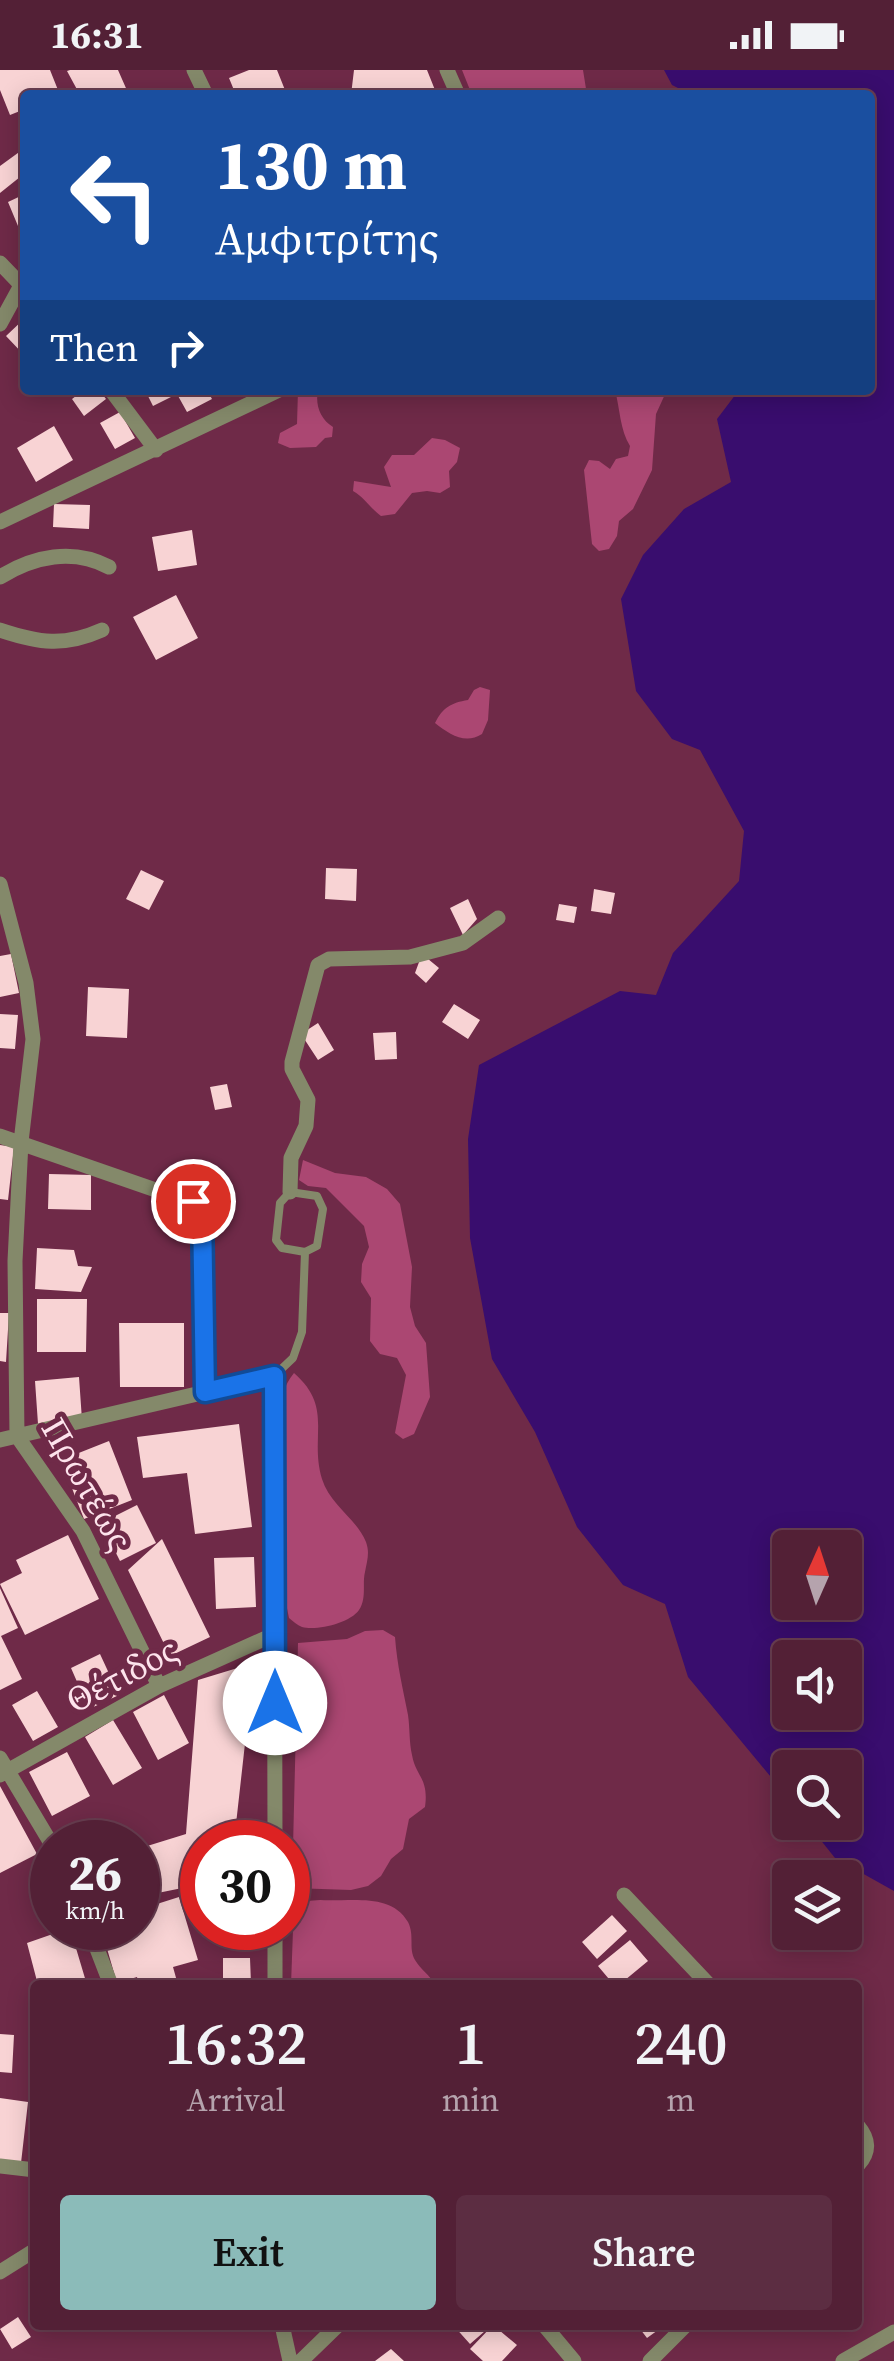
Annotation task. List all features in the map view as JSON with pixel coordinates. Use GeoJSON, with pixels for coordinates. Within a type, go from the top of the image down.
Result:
{"type":"FeatureCollection","features":[{"type":"Feature","properties":{"kind":"street"},"geometry":{"type":"LineString","coordinates":[[0,263],[20,280]]}},
{"type":"Feature","properties":{"kind":"street"},"geometry":{"type":"LineString","coordinates":[[0,324],[20,291]]}},
{"type":"Feature","properties":{"kind":"street"},"geometry":{"type":"LineString","coordinates":[[116,395],[156,450]]}},
{"type":"Feature","properties":{"kind":"street"},"geometry":{"type":"LineString","coordinates":[[0,522],[268,395]]}},
{"type":"Feature","properties":{"kind":"street"},"geometry":{"type":"LineString","coordinates":[[0,577],[17,566],[62,556],[90,557],[109,567]]}},
{"type":"Feature","properties":{"kind":"street"},"geometry":{"type":"LineString","coordinates":[[0,630],[34,641],[58,642],[80,640],[102,630]]}},
{"type":"Feature","properties":{"kind":"street","name":"Πρωτέως"},"geometry":{"type":"LineString","coordinates":[[0,884],[26,983],[33,1039],[21,1142],[8,1438],[83,1530],[160,1686]]}},
{"type":"Feature","properties":{"kind":"street"},"geometry":{"type":"LineString","coordinates":[[290,1192],[291,1158],[306,1126],[308,1100],[291,1066],[318,965],[329,959],[410,957],[463,943],[498,918]]}},
{"type":"Feature","properties":{"kind":"street"},"geometry":{"type":"LineString","coordinates":[[0,1136],[199,1205],[205,1392]]}},
{"type":"Feature","properties":{"kind":"street"},"geometry":{"type":"LineString","coordinates":[[8,1438],[274,1376],[275,1820]]}},
{"type":"Feature","properties":{"kind":"street","name":"Θέτιδος"},"geometry":{"type":"LineString","coordinates":[[2,1768],[160,1686],[275,1634]]}},
{"type":"Feature","properties":{"kind":"street"},"geometry":{"type":"LineString","coordinates":[[2,1768],[36,1820]]}},
{"type":"Feature","properties":{"kind":"street"},"geometry":{"type":"LineString","coordinates":[[624,1895],[704,1980]]}},
{"type":"Feature","properties":{"kind":"street"},"geometry":{"type":"LineString","coordinates":[[97,1950],[109,1980]]}},
{"type":"Feature","properties":{"kind":"street"},"geometry":{"type":"LineString","coordinates":[[275,1950],[275,1980]]}},
{"type":"Feature","properties":{"kind":"street"},"geometry":{"type":"LineString","coordinates":[[862,2133],[868,2144],[862,2158]]}},
{"type":"Feature","properties":{"kind":"street"},"geometry":{"type":"LineString","coordinates":[[0,2166],[30,2169]]}},
{"type":"Feature","properties":{"kind":"street"},"geometry":{"type":"LineString","coordinates":[[0,2272],[30,2253]]}},
{"type":"Feature","properties":{"kind":"street"},"geometry":{"type":"LineString","coordinates":[[280,2330],[290,2361]]}},
{"type":"Feature","properties":{"kind":"street"},"geometry":{"type":"LineString","coordinates":[[302,2361],[333,2330]]}},
{"type":"Feature","properties":{"kind":"street"},"geometry":{"type":"LineString","coordinates":[[548,2330],[574,2361]]}},
{"type":"Feature","properties":{"kind":"street"},"geometry":{"type":"LineString","coordinates":[[650,2361],[681,2330]]}},
{"type":"Feature","properties":{"kind":"street"},"geometry":{"type":"LineString","coordinates":[[843,2361],[894,2332]]}},
{"type":"Feature","properties":{"kind":"lane"},"geometry":{"type":"LineString","coordinates":[[290,1192],[317,1196],[323,1204],[318,1246],[304,1252],[282,1248],[276,1240],[280,1203],[290,1192]]}},
{"type":"Feature","properties":{"kind":"lane"},"geometry":{"type":"LineString","coordinates":[[274,1376],[293,1358],[302,1332],[304,1252]]}},
{"type":"Feature","properties":{"kind":"shaded area"},"geometry":{"type":"Polygon","coordinates":[[[462,70],[583,70],[586,90],[470,90],[462,70]]]}},
{"type":"Feature","properties":{"kind":"shaded area"},"geometry":{"type":"Polygon","coordinates":[[[664,70],[894,70],[894,1891],[862,1873],[862,1860],[839,1860],[821,1840],[862,1840],[862,1750],[772,1750],[772,1778],[688,1677],[665,1604],[623,1585],[577,1527],[535,1432],[492,1359],[470,1238],[468,1139],[479,1065],[620,991],[656,995],[673,953],[739,881],[744,831],[700,750],[672,739],[636,691],[621,599],[643,555],[684,509],[731,482],[717,419],[735,395],[875,395],[875,90],[682,90],[672,85],[664,70]]]}},
{"type":"Feature","properties":{"kind":"shaded area"},"geometry":{"type":"Polygon","coordinates":[[[298,395],[318,395],[320,411],[333,427],[332,437],[316,447],[290,448],[278,443],[280,433],[297,424],[298,395]]]}},
{"type":"Feature","properties":{"kind":"shaded area"},"geometry":{"type":"Polygon","coordinates":[[[616,395],[665,395],[656,414],[652,470],[633,509],[619,521],[617,536],[609,549],[599,551],[592,544],[584,470],[589,460],[599,461],[610,469],[616,459],[628,456],[630,446],[616,395]]]}},
{"type":"Feature","properties":{"kind":"shaded area"},"geometry":{"type":"Polygon","coordinates":[[[432,438],[460,448],[457,462],[449,471],[450,487],[440,493],[412,493],[395,514],[381,516],[353,491],[354,481],[391,487],[384,467],[392,455],[414,455],[432,438]]]}},
{"type":"Feature","properties":{"kind":"shaded area"},"geometry":{"type":"Polygon","coordinates":[[[480,687],[490,690],[488,720],[482,734],[463,738],[435,723],[444,709],[468,700],[480,687]]]}},
{"type":"Feature","properties":{"kind":"shaded area"},"geometry":{"type":"Polygon","coordinates":[[[303,1160],[335,1173],[366,1177],[387,1189],[400,1204],[412,1267],[410,1307],[415,1326],[426,1343],[430,1397],[414,1434],[403,1439],[395,1433],[406,1375],[397,1358],[380,1354],[370,1341],[371,1298],[361,1282],[362,1264],[369,1247],[364,1226],[326,1188],[308,1186],[299,1180],[303,1160]]]}},
{"type":"Feature","properties":{"kind":"shaded area"},"geometry":{"type":"Polygon","coordinates":[[[294,1373],[306,1386],[317,1410],[322,1479],[362,1534],[368,1550],[359,1610],[341,1622],[316,1628],[302,1627],[289,1618],[283,1589],[280,1417],[283,1394],[294,1373]]]}},
{"type":"Feature","properties":{"kind":"shaded area"},"geometry":{"type":"Polygon","coordinates":[[[383,1630],[395,1637],[411,1750],[424,1784],[425,1807],[409,1819],[403,1849],[368,1886],[351,1890],[310,1889],[310,1820],[294,1820],[298,1643],[347,1639],[365,1631],[383,1630]]]}},
{"type":"Feature","properties":{"kind":"shaded area"},"geometry":{"type":"Polygon","coordinates":[[[368,1900],[401,1913],[410,1927],[415,1960],[432,1980],[291,1980],[292,1950],[310,1950],[310,1901],[368,1900]]]}},
{"type":"Feature","properties":{"kind":"building"},"geometry":{"type":"Polygon","coordinates":[[[0,70],[50,70],[58,90],[20,90],[20,111],[10,115],[0,90],[0,70]]]}},
{"type":"Feature","properties":{"kind":"building"},"geometry":{"type":"Polygon","coordinates":[[[118,70],[127,90],[77,90],[67,71],[118,70]]]}},
{"type":"Feature","properties":{"kind":"building"},"geometry":{"type":"Polygon","coordinates":[[[249,70],[277,70],[285,90],[234,90],[229,78],[249,70]]]}},
{"type":"Feature","properties":{"kind":"building"},"geometry":{"type":"Polygon","coordinates":[[[354,70],[427,70],[435,90],[352,90],[354,70]]]}},
{"type":"Feature","properties":{"kind":"building"},"geometry":{"type":"Polygon","coordinates":[[[20,151],[20,177],[0,193],[0,166],[20,151]]]}},
{"type":"Feature","properties":{"kind":"building"},"geometry":{"type":"Polygon","coordinates":[[[20,196],[20,225],[18,226],[8,202],[20,196]]]}},
{"type":"Feature","properties":{"kind":"building"},"geometry":{"type":"Polygon","coordinates":[[[20,323],[20,351],[6,336],[20,323]]]}},
{"type":"Feature","properties":{"kind":"building"},"geometry":{"type":"Polygon","coordinates":[[[77,395],[103,395],[106,399],[84,416],[72,399],[77,395]]]}},
{"type":"Feature","properties":{"kind":"building"},"geometry":{"type":"Polygon","coordinates":[[[148,395],[175,395],[153,406],[148,395]]]}},
{"type":"Feature","properties":{"kind":"building"},"geometry":{"type":"Polygon","coordinates":[[[178,395],[210,395],[212,399],[187,412],[178,395]]]}},
{"type":"Feature","properties":{"kind":"building"},"geometry":{"type":"Polygon","coordinates":[[[120,412],[135,438],[115,449],[100,423],[120,412]]]}},
{"type":"Feature","properties":{"kind":"building"},"geometry":{"type":"Polygon","coordinates":[[[54,426],[73,460],[36,482],[17,448],[54,426]]]}},
{"type":"Feature","properties":{"kind":"building"},"geometry":{"type":"Polygon","coordinates":[[[54,504],[90,505],[89,529],[53,527],[54,504]]]}},
{"type":"Feature","properties":{"kind":"building"},"geometry":{"type":"Polygon","coordinates":[[[192,530],[197,565],[158,571],[152,537],[192,530]]]}},
{"type":"Feature","properties":{"kind":"building"},"geometry":{"type":"Polygon","coordinates":[[[176,595],[198,638],[156,660],[133,617],[176,595]]]}},
{"type":"Feature","properties":{"kind":"building"},"geometry":{"type":"Polygon","coordinates":[[[326,868],[357,869],[356,901],[325,899],[326,868]]]}},
{"type":"Feature","properties":{"kind":"building"},"geometry":{"type":"Polygon","coordinates":[[[141,870],[164,881],[149,910],[126,899],[141,870]]]}},
{"type":"Feature","properties":{"kind":"building"},"geometry":{"type":"Polygon","coordinates":[[[594,889],[615,893],[611,914],[591,911],[594,889]]]}},
{"type":"Feature","properties":{"kind":"building"},"geometry":{"type":"Polygon","coordinates":[[[468,899],[477,919],[463,935],[450,908],[468,899]]]}},
{"type":"Feature","properties":{"kind":"building"},"geometry":{"type":"Polygon","coordinates":[[[559,904],[577,907],[574,923],[556,920],[559,904]]]}},
{"type":"Feature","properties":{"kind":"building"},"geometry":{"type":"Polygon","coordinates":[[[11,954],[19,993],[0,997],[0,956],[11,954]]]}},
{"type":"Feature","properties":{"kind":"building"},"geometry":{"type":"Polygon","coordinates":[[[422,954],[439,968],[426,983],[415,973],[422,954]]]}},
{"type":"Feature","properties":{"kind":"building"},"geometry":{"type":"Polygon","coordinates":[[[88,987],[129,989],[127,1038],[86,1036],[88,987]]]}},
{"type":"Feature","properties":{"kind":"building"},"geometry":{"type":"Polygon","coordinates":[[[454,1004],[480,1020],[468,1039],[442,1022],[454,1004]]]}},
{"type":"Feature","properties":{"kind":"building"},"geometry":{"type":"Polygon","coordinates":[[[0,1014],[18,1015],[15,1049],[0,1048],[0,1014]]]}},
{"type":"Feature","properties":{"kind":"building"},"geometry":{"type":"Polygon","coordinates":[[[318,1023],[334,1050],[318,1060],[301,1034],[318,1023]]]}},
{"type":"Feature","properties":{"kind":"building"},"geometry":{"type":"Polygon","coordinates":[[[396,1032],[397,1059],[375,1060],[373,1033],[396,1032]]]}},
{"type":"Feature","properties":{"kind":"building"},"geometry":{"type":"Polygon","coordinates":[[[227,1084],[232,1107],[215,1110],[210,1087],[227,1084]]]}},
{"type":"Feature","properties":{"kind":"building"},"geometry":{"type":"Polygon","coordinates":[[[0,1145],[14,1147],[8,1200],[0,1199],[0,1145]]]}},
{"type":"Feature","properties":{"kind":"building"},"geometry":{"type":"Polygon","coordinates":[[[49,1174],[91,1175],[91,1210],[48,1209],[49,1174]]]}},
{"type":"Feature","properties":{"kind":"building"},"geometry":{"type":"Polygon","coordinates":[[[37,1248],[74,1250],[78,1266],[92,1267],[81,1292],[35,1289],[37,1248]]]}},
{"type":"Feature","properties":{"kind":"building"},"geometry":{"type":"Polygon","coordinates":[[[37,1299],[87,1299],[86,1352],[37,1352],[37,1299]]]}},
{"type":"Feature","properties":{"kind":"building"},"geometry":{"type":"Polygon","coordinates":[[[0,1313],[9,1313],[6,1362],[0,1361],[0,1313]]]}},
{"type":"Feature","properties":{"kind":"building"},"geometry":{"type":"Polygon","coordinates":[[[119,1323],[184,1323],[184,1387],[120,1387],[119,1323]]]}},
{"type":"Feature","properties":{"kind":"building"},"geometry":{"type":"Polygon","coordinates":[[[79,1377],[82,1420],[38,1424],[35,1381],[79,1377]]]}},
{"type":"Feature","properties":{"kind":"building"},"geometry":{"type":"Polygon","coordinates":[[[239,1424],[252,1527],[195,1534],[187,1473],[143,1478],[137,1437],[239,1424]]]}},
{"type":"Feature","properties":{"kind":"building"},"geometry":{"type":"Polygon","coordinates":[[[109,1441],[132,1500],[84,1519],[61,1460],[109,1441]]]}},
{"type":"Feature","properties":{"kind":"building"},"geometry":{"type":"Polygon","coordinates":[[[137,1505],[156,1543],[120,1561],[101,1523],[137,1505]]]}},
{"type":"Feature","properties":{"kind":"building"},"geometry":{"type":"Polygon","coordinates":[[[68,1535],[99,1599],[25,1635],[0,1584],[22,1573],[16,1560],[68,1535]]]}},
{"type":"Feature","properties":{"kind":"building"},"geometry":{"type":"Polygon","coordinates":[[[162,1539],[210,1637],[170,1656],[128,1570],[162,1539]]]}},
{"type":"Feature","properties":{"kind":"building"},"geometry":{"type":"Polygon","coordinates":[[[254,1557],[256,1607],[216,1609],[214,1558],[254,1557]]]}},
{"type":"Feature","properties":{"kind":"building"},"geometry":{"type":"Polygon","coordinates":[[[0,1588],[18,1628],[1,1636],[22,1679],[0,1690],[0,1588]]]}},
{"type":"Feature","properties":{"kind":"building"},"geometry":{"type":"Polygon","coordinates":[[[100,1654],[119,1695],[89,1709],[71,1668],[100,1654]]]}},
{"type":"Feature","properties":{"kind":"building"},"geometry":{"type":"Polygon","coordinates":[[[254,1663],[236,1820],[187,1820],[198,1680],[254,1663]]]}},
{"type":"Feature","properties":{"kind":"building"},"geometry":{"type":"Polygon","coordinates":[[[37,1691],[58,1727],[33,1741],[12,1705],[37,1691]]]}},
{"type":"Feature","properties":{"kind":"building"},"geometry":{"type":"Polygon","coordinates":[[[164,1695],[189,1743],[158,1760],[133,1712],[164,1695]]]}},
{"type":"Feature","properties":{"kind":"building"},"geometry":{"type":"Polygon","coordinates":[[[113,1720],[142,1768],[113,1785],[85,1737],[113,1720]]]}},
{"type":"Feature","properties":{"kind":"building"},"geometry":{"type":"Polygon","coordinates":[[[67,1752],[90,1796],[52,1816],[29,1772],[67,1752]]]}},
{"type":"Feature","properties":{"kind":"building"},"geometry":{"type":"Polygon","coordinates":[[[0,1786],[30,1841],[30,1858],[0,1873],[0,1786]]]}},
{"type":"Feature","properties":{"kind":"building"},"geometry":{"type":"Polygon","coordinates":[[[180,1836],[180,1888],[160,1893],[160,1842],[180,1836]]]}},
{"type":"Feature","properties":{"kind":"building"},"geometry":{"type":"Polygon","coordinates":[[[179,1897],[180,1950],[195,1950],[198,1960],[173,1967],[177,1980],[116,1980],[107,1950],[160,1950],[160,1903],[179,1897]]]}},
{"type":"Feature","properties":{"kind":"building"},"geometry":{"type":"Polygon","coordinates":[[[612,1915],[627,1931],[597,1959],[582,1942],[612,1915]]]}},
{"type":"Feature","properties":{"kind":"building"},"geometry":{"type":"Polygon","coordinates":[[[630,1940],[648,1961],[625,1980],[610,1980],[598,1966],[630,1940]]]}},
{"type":"Feature","properties":{"kind":"building"},"geometry":{"type":"Polygon","coordinates":[[[30,1942],[30,1950],[77,1950],[86,1980],[37,1980],[27,1943],[30,1942]]]}},
{"type":"Feature","properties":{"kind":"building"},"geometry":{"type":"Polygon","coordinates":[[[223,1958],[250,1958],[251,1980],[223,1980],[223,1958]]]}},
{"type":"Feature","properties":{"kind":"building"},"geometry":{"type":"Polygon","coordinates":[[[0,2034],[14,2035],[12,2073],[0,2072],[0,2034]]]}},
{"type":"Feature","properties":{"kind":"building"},"geometry":{"type":"Polygon","coordinates":[[[0,2098],[28,2102],[21,2163],[0,2160],[0,2098]]]}},
{"type":"Feature","properties":{"kind":"building"},"geometry":{"type":"Polygon","coordinates":[[[18,2317],[31,2337],[12,2349],[0,2329],[18,2317]]]}},
{"type":"Feature","properties":{"kind":"building"},"geometry":{"type":"Polygon","coordinates":[[[457,2330],[486,2330],[470,2344],[457,2330]]]}},
{"type":"Feature","properties":{"kind":"building"},"geometry":{"type":"Polygon","coordinates":[[[488,2330],[499,2330],[517,2345],[502,2361],[483,2361],[470,2349],[488,2330]]]}},
{"type":"Feature","properties":{"kind":"building"},"geometry":{"type":"Polygon","coordinates":[[[641,2330],[658,2330],[647,2338],[641,2330]]]}},
{"type":"Feature","properties":{"kind":"building"},"geometry":{"type":"Polygon","coordinates":[[[391,2349],[404,2361],[375,2361],[391,2349]]]}},
{"type":"Feature","properties":{"kind":"route"},"geometry":{"type":"LineString","coordinates":[[193,1201],[202,1212],[205,1392],[274,1376],[275,1703]]}}]}
